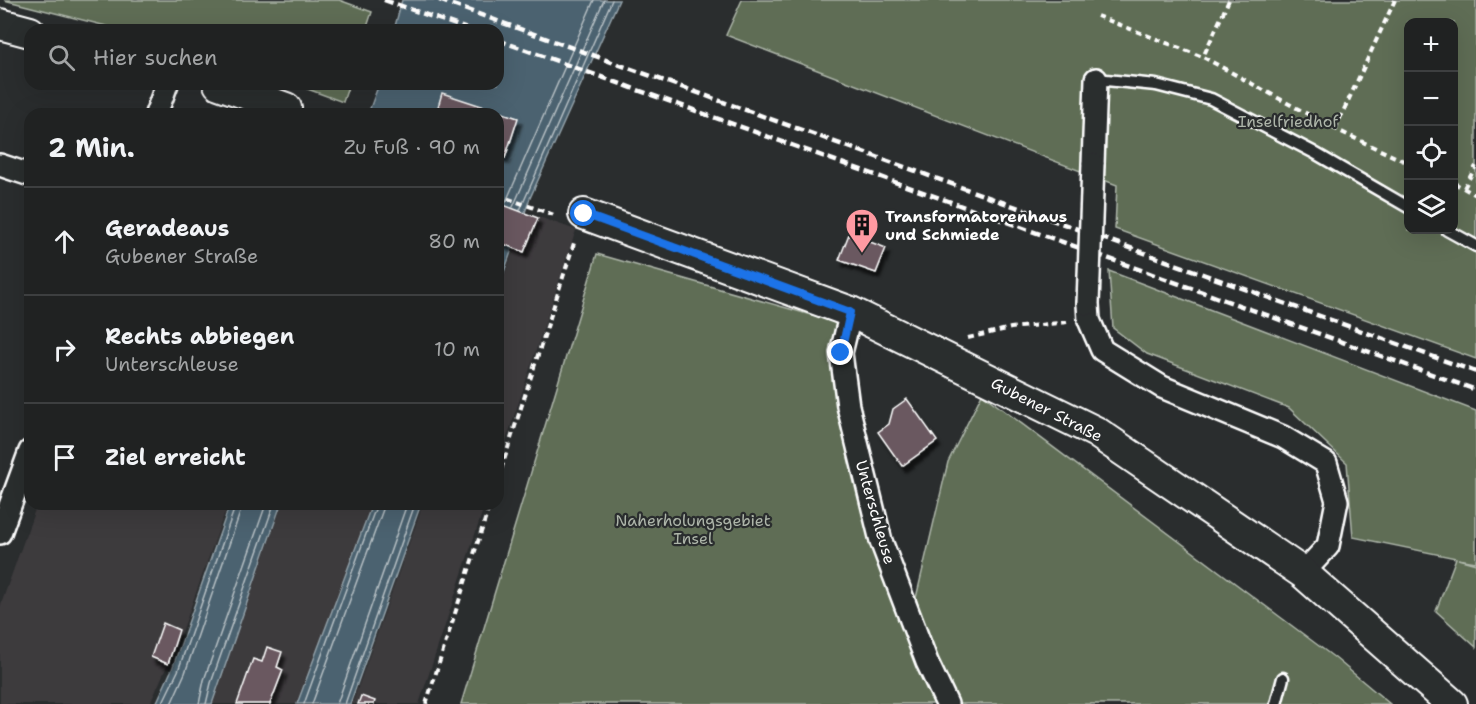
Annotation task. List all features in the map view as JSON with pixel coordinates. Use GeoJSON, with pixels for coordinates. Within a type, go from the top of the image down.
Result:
{"type":"FeatureCollection","features":[{"type":"Feature","properties":{"kind":"main road"},"geometry":{"type":"LineString","coordinates":[[0,24],[24,30]]}},
{"type":"Feature","properties":{"kind":"main road"},"geometry":{"type":"LineString","coordinates":[[236,90],[286,108]]}},
{"type":"Feature","properties":{"kind":"main road","name":"Gubener Straße"},"geometry":{"type":"LineString","coordinates":[[573,216],[850,312],[1096,432],[1302,573],[1452,704]]}},
{"type":"Feature","properties":{"kind":"street"},"geometry":{"type":"LineString","coordinates":[[1096,80],[1088,312],[1102,350],[1162,387],[1283,437],[1326,463],[1337,501],[1328,546],[1302,573]]}},
{"type":"Feature","properties":{"kind":"street"},"geometry":{"type":"LineString","coordinates":[[158,108],[165,90]]}},
{"type":"Feature","properties":{"kind":"street"},"geometry":{"type":"LineString","coordinates":[[0,165],[24,173]]}},
{"type":"Feature","properties":{"kind":"street","name":"Unterschleuse"},"geometry":{"type":"LineString","coordinates":[[850,312],[841,353],[848,406],[881,541],[927,662],[947,704]]}},
{"type":"Feature","properties":{"kind":"street"},"geometry":{"type":"LineString","coordinates":[[0,533],[24,467]]}},
{"type":"Feature","properties":{"kind":"lane"},"geometry":{"type":"LineString","coordinates":[[1096,80],[1156,85],[1211,99],[1313,152],[1404,205]]}},
{"type":"Feature","properties":{"kind":"lane"},"geometry":{"type":"LineString","coordinates":[[1454,234],[1476,246]]}},
{"type":"Feature","properties":{"kind":"lane"},"geometry":{"type":"LineString","coordinates":[[1276,704],[1283,678]]}},
{"type":"Feature","properties":{"kind":"path"},"geometry":{"type":"LineString","coordinates":[[1203,57],[1229,0]]}},
{"type":"Feature","properties":{"kind":"path"},"geometry":{"type":"LineString","coordinates":[[1335,129],[1395,0]]}},
{"type":"Feature","properties":{"kind":"path"},"geometry":{"type":"LineString","coordinates":[[1096,16],[1203,57],[1335,129],[1404,161]]}},
{"type":"Feature","properties":{"kind":"path"},"geometry":{"type":"LineString","coordinates":[[1464,188],[1476,166]]}},
{"type":"Feature","properties":{"kind":"path"},"geometry":{"type":"LineString","coordinates":[[1458,185],[1476,195]]}},
{"type":"Feature","properties":{"kind":"path"},"geometry":{"type":"LineString","coordinates":[[504,197],[573,216],[504,458]]}},
{"type":"Feature","properties":{"kind":"path"},"geometry":{"type":"LineString","coordinates":[[1011,328],[1088,312]]}},
{"type":"Feature","properties":{"kind":"path"},"geometry":{"type":"LineString","coordinates":[[426,704],[488,510]]}},
{"type":"Feature","properties":{"kind":"shaded area"},"geometry":{"type":"Polygon","coordinates":[[[539,217],[576,230],[504,447],[504,276],[514,248],[525,251],[539,217]]]}},
{"type":"Feature","properties":{"kind":"shaded area"},"geometry":{"type":"Polygon","coordinates":[[[35,510],[226,510],[182,632],[150,704],[0,704],[0,607],[35,510]]]}},
{"type":"Feature","properties":{"kind":"shaded area"},"geometry":{"type":"Polygon","coordinates":[[[280,510],[369,510],[296,704],[213,704],[280,510]]]}},
{"type":"Feature","properties":{"kind":"shaded area"},"geometry":{"type":"Polygon","coordinates":[[[421,510],[483,510],[419,704],[352,704],[421,510]]]}},
{"type":"Feature","properties":{"kind":"green space"},"geometry":{"type":"Polygon","coordinates":[[[4,0],[339,0],[372,12],[368,24],[98,24],[4,0]]]}},
{"type":"Feature","properties":{"kind":"green space","name":"Inselfriedhof"},"geometry":{"type":"Polygon","coordinates":[[[742,0],[1476,0],[1476,359],[1115,229],[1117,185],[726,35],[742,0]]]}},
{"type":"Feature","properties":{"kind":"green space"},"geometry":{"type":"Polygon","coordinates":[[[310,90],[347,90],[343,102],[310,90]]]}},
{"type":"Feature","properties":{"kind":"green space","name":"Naherholungsgebiet Insel"},"geometry":{"type":"Polygon","coordinates":[[[597,254],[811,315],[837,318],[834,351],[937,704],[461,704],[597,254]]]}},
{"type":"Feature","properties":{"kind":"green space"},"geometry":{"type":"Polygon","coordinates":[[[1109,271],[1476,411],[1476,562],[1458,559],[1476,564],[1476,647],[1436,611],[1456,558],[1353,537],[1347,463],[1289,408],[1147,354],[1113,328],[1109,271]]]}},
{"type":"Feature","properties":{"kind":"green space"},"geometry":{"type":"Polygon","coordinates":[[[982,394],[1335,658],[1390,704],[952,704],[931,660],[916,598],[948,462],[982,394]]]}},
{"type":"Feature","properties":{"kind":"water"},"geometry":{"type":"Polygon","coordinates":[[[402,0],[619,0],[530,198],[504,272],[504,108],[370,108],[377,90],[504,90],[504,24],[396,24],[402,0]]]}},
{"type":"Feature","properties":{"kind":"water"},"geometry":{"type":"Polygon","coordinates":[[[228,510],[279,510],[212,704],[156,704],[172,669],[228,510]]]}},
{"type":"Feature","properties":{"kind":"water"},"geometry":{"type":"Polygon","coordinates":[[[370,510],[419,510],[350,704],[297,704],[370,510]]]}},
{"type":"Feature","properties":{"kind":"building"},"geometry":{"type":"Polygon","coordinates":[[[442,93],[488,108],[438,108],[442,93]]]}},
{"type":"Feature","properties":{"kind":"building"},"geometry":{"type":"Polygon","coordinates":[[[504,113],[518,118],[504,158],[504,113]]]}},
{"type":"Feature","properties":{"kind":"building"},"geometry":{"type":"Polygon","coordinates":[[[504,205],[538,218],[524,252],[504,244],[504,205]]]}},
{"type":"Feature","properties":{"kind":"building","name":"Transformatorenhaus und Schmiede"},"geometry":{"type":"Polygon","coordinates":[[[849,234],[886,248],[876,273],[839,260],[849,234]]]}},
{"type":"Feature","properties":{"kind":"building"},"geometry":{"type":"Polygon","coordinates":[[[907,399],[937,441],[902,466],[878,432],[889,424],[893,409],[907,399]]]}},
{"type":"Feature","properties":{"kind":"building"},"geometry":{"type":"Polygon","coordinates":[[[163,623],[179,630],[168,664],[151,657],[163,623]]]}},
{"type":"Feature","properties":{"kind":"building"},"geometry":{"type":"Polygon","coordinates":[[[267,647],[282,652],[277,667],[283,670],[270,704],[237,704],[253,659],[262,662],[267,647]]]}},
{"type":"Feature","properties":{"kind":"building"},"geometry":{"type":"Polygon","coordinates":[[[361,696],[375,701],[374,704],[358,704],[361,696]]]}},
{"type":"Feature","properties":{"kind":"railway"},"geometry":{"type":"LineString","coordinates":[[384,0],[453,24]]}},
{"type":"Feature","properties":{"kind":"railway"},"geometry":{"type":"LineString","coordinates":[[439,0],[1476,372]]}},
{"type":"Feature","properties":{"kind":"railway"},"geometry":{"type":"LineString","coordinates":[[504,42],[1476,390]]}},
{"type":"Feature","properties":{"kind":"place","name":"Transformatorenhaus und Schmiede"},"geometry":{"type":"Point","coordinates":[862,254]}},
{"type":"Feature","properties":{"kind":"route"},"geometry":{"type":"LineString","coordinates":[[584,214],[850,312],[841,353]]}}]}
